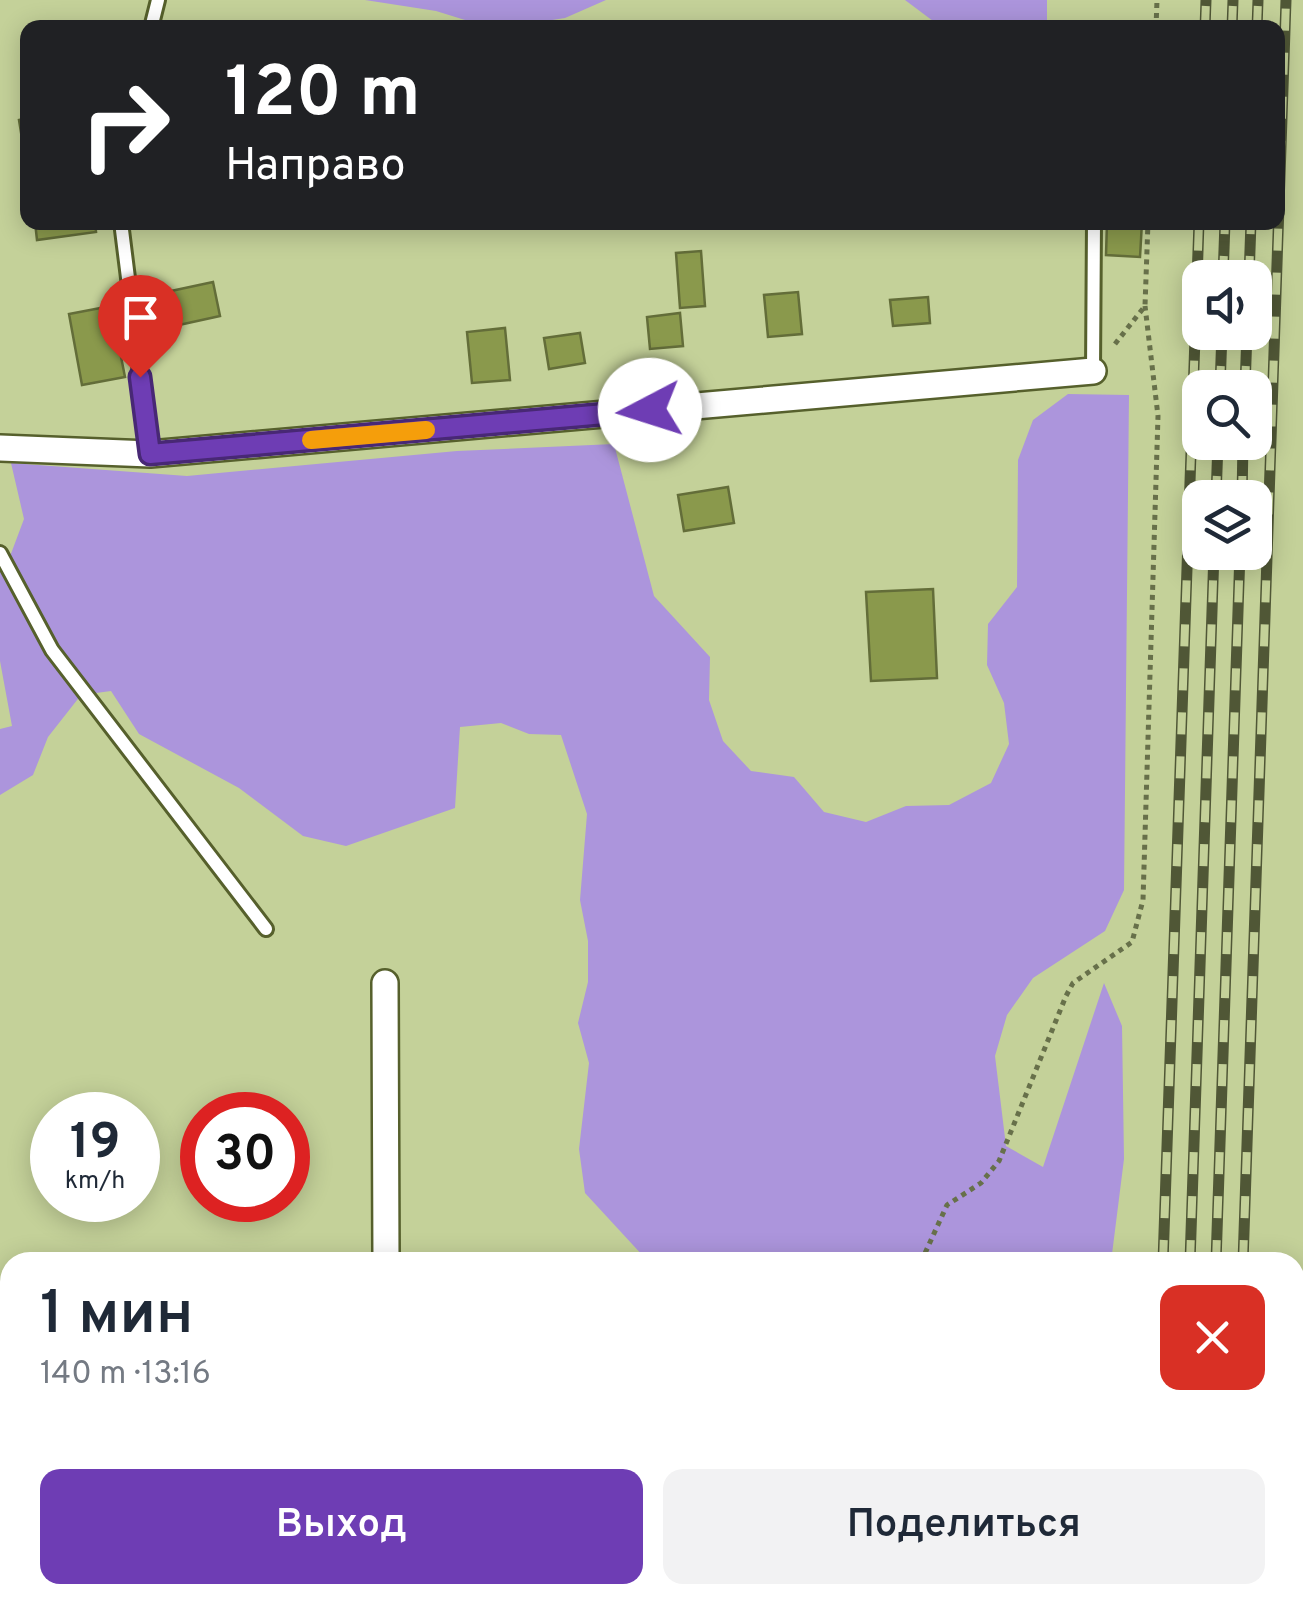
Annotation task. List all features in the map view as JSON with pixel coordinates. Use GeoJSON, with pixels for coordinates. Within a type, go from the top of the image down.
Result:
{"type":"FeatureCollection","features":[{"type":"Feature","properties":{"kind":"street"},"geometry":{"type":"LineString","coordinates":[[0,448],[150,454],[1093,372]]}},
{"type":"Feature","properties":{"kind":"street"},"geometry":{"type":"LineString","coordinates":[[385,983],[386,1252]]}},
{"type":"Feature","properties":{"kind":"lane"},"geometry":{"type":"LineString","coordinates":[[122,230],[150,454]]}},
{"type":"Feature","properties":{"kind":"lane"},"geometry":{"type":"LineString","coordinates":[[1093,372],[1094,230]]}},
{"type":"Feature","properties":{"kind":"lane"},"geometry":{"type":"LineString","coordinates":[[0,553],[52,650],[266,929]]}},
{"type":"Feature","properties":{"kind":"path"},"geometry":{"type":"LineString","coordinates":[[926,1252],[947,1205],[982,1183],[999,1161],[1074,983],[1122,951],[1132,942],[1138,928],[1143,900],[1158,416],[1145,306],[1148,230]]}},
{"type":"Feature","properties":{"kind":"path"},"geometry":{"type":"LineString","coordinates":[[1093,372],[1145,306]]}},
{"type":"Feature","properties":{"kind":"shaded area"},"geometry":{"type":"Polygon","coordinates":[[[365,0],[606,0],[552,20],[465,20],[436,11],[365,0]]]}},
{"type":"Feature","properties":{"kind":"shaded area"},"geometry":{"type":"Polygon","coordinates":[[[905,0],[1047,0],[1047,20],[932,20],[905,0]]]}},
{"type":"Feature","properties":{"kind":"shaded area"},"geometry":{"type":"Polygon","coordinates":[[[1068,394],[1129,395],[1124,890],[1105,931],[1033,978],[1007,1015],[995,1056],[1006,1146],[1043,1167],[1104,983],[1122,1026],[1124,1159],[1112,1252],[639,1252],[585,1193],[579,1149],[589,1063],[578,1023],[588,982],[588,941],[580,900],[587,814],[561,735],[529,734],[501,723],[460,727],[455,808],[346,846],[303,836],[239,788],[139,734],[111,691],[81,695],[48,737],[33,775],[0,795],[0,729],[12,726],[0,661],[0,560],[9,559],[24,519],[11,463],[187,476],[457,451],[614,444],[654,596],[710,657],[709,700],[723,741],[751,771],[794,777],[824,812],[866,822],[906,806],[949,805],[991,783],[1009,744],[1004,703],[987,665],[988,624],[1017,587],[1018,460],[1033,420],[1068,394]]]}},
{"type":"Feature","properties":{"kind":"building"},"geometry":{"type":"Polygon","coordinates":[[[36,230],[96,230],[96,232],[37,240],[36,230]]]}},
{"type":"Feature","properties":{"kind":"building"},"geometry":{"type":"Polygon","coordinates":[[[1107,230],[1142,230],[1140,257],[1106,255],[1107,230]]]}},
{"type":"Feature","properties":{"kind":"building"},"geometry":{"type":"Polygon","coordinates":[[[701,251],[705,306],[680,308],[676,253],[701,251]]]}},
{"type":"Feature","properties":{"kind":"building"},"geometry":{"type":"Polygon","coordinates":[[[213,282],[220,316],[179,325],[171,291],[213,282]]]}},
{"type":"Feature","properties":{"kind":"building"},"geometry":{"type":"Polygon","coordinates":[[[798,292],[802,334],[768,337],[764,295],[798,292]]]}},
{"type":"Feature","properties":{"kind":"building"},"geometry":{"type":"Polygon","coordinates":[[[928,297],[930,323],[893,326],[890,300],[928,297]]]}},
{"type":"Feature","properties":{"kind":"building"},"geometry":{"type":"Polygon","coordinates":[[[111,306],[125,377],[82,385],[69,314],[111,306]]]}},
{"type":"Feature","properties":{"kind":"building"},"geometry":{"type":"Polygon","coordinates":[[[680,313],[683,346],[650,349],[647,317],[680,313]]]}},
{"type":"Feature","properties":{"kind":"building"},"geometry":{"type":"Polygon","coordinates":[[[505,328],[510,380],[472,383],[467,332],[505,328]]]}},
{"type":"Feature","properties":{"kind":"building"},"geometry":{"type":"Polygon","coordinates":[[[580,333],[585,363],[549,369],[544,338],[580,333]]]}},
{"type":"Feature","properties":{"kind":"building"},"geometry":{"type":"Polygon","coordinates":[[[728,487],[734,523],[684,531],[678,495],[728,487]]]}},
{"type":"Feature","properties":{"kind":"building"},"geometry":{"type":"Polygon","coordinates":[[[933,589],[937,678],[871,681],[866,592],[933,589]]]}},
{"type":"Feature","properties":{"kind":"railway"},"geometry":{"type":"LineString","coordinates":[[1205,20],[1206,0]]}},
{"type":"Feature","properties":{"kind":"railway"},"geometry":{"type":"LineString","coordinates":[[1232,20],[1233,0]]}},
{"type":"Feature","properties":{"kind":"railway"},"geometry":{"type":"LineString","coordinates":[[1257,20],[1258,0]]}},
{"type":"Feature","properties":{"kind":"railway"},"geometry":{"type":"LineString","coordinates":[[1285,29],[1286,0]]}},
{"type":"Feature","properties":{"kind":"railway"},"geometry":{"type":"LineString","coordinates":[[1163,1252],[1199,230]]}},
{"type":"Feature","properties":{"kind":"railway"},"geometry":{"type":"LineString","coordinates":[[1224,260],[1225,230]]}},
{"type":"Feature","properties":{"kind":"railway"},"geometry":{"type":"LineString","coordinates":[[1250,260],[1251,230]]}},
{"type":"Feature","properties":{"kind":"railway"},"geometry":{"type":"LineString","coordinates":[[1243,1252],[1278,230]]}},
{"type":"Feature","properties":{"kind":"railway"},"geometry":{"type":"LineString","coordinates":[[1221,350],[1221,370]]}},
{"type":"Feature","properties":{"kind":"railway"},"geometry":{"type":"LineString","coordinates":[[1246,350],[1246,370]]}},
{"type":"Feature","properties":{"kind":"railway"},"geometry":{"type":"LineString","coordinates":[[1217,460],[1217,480]]}},
{"type":"Feature","properties":{"kind":"railway"},"geometry":{"type":"LineString","coordinates":[[1242,480],[1243,460]]}},
{"type":"Feature","properties":{"kind":"railway"},"geometry":{"type":"LineString","coordinates":[[1190,1252],[1213,570]]}},
{"type":"Feature","properties":{"kind":"railway"},"geometry":{"type":"LineString","coordinates":[[1216,1252],[1239,570]]}},
{"type":"Feature","properties":{"kind":"slow traffic"},"geometry":{"type":"LineString","coordinates":[[311,440],[426,430]]}},
{"type":"Feature","properties":{"kind":"route"},"geometry":{"type":"LineString","coordinates":[[140,377],[150,454],[650,410]]}}]}
